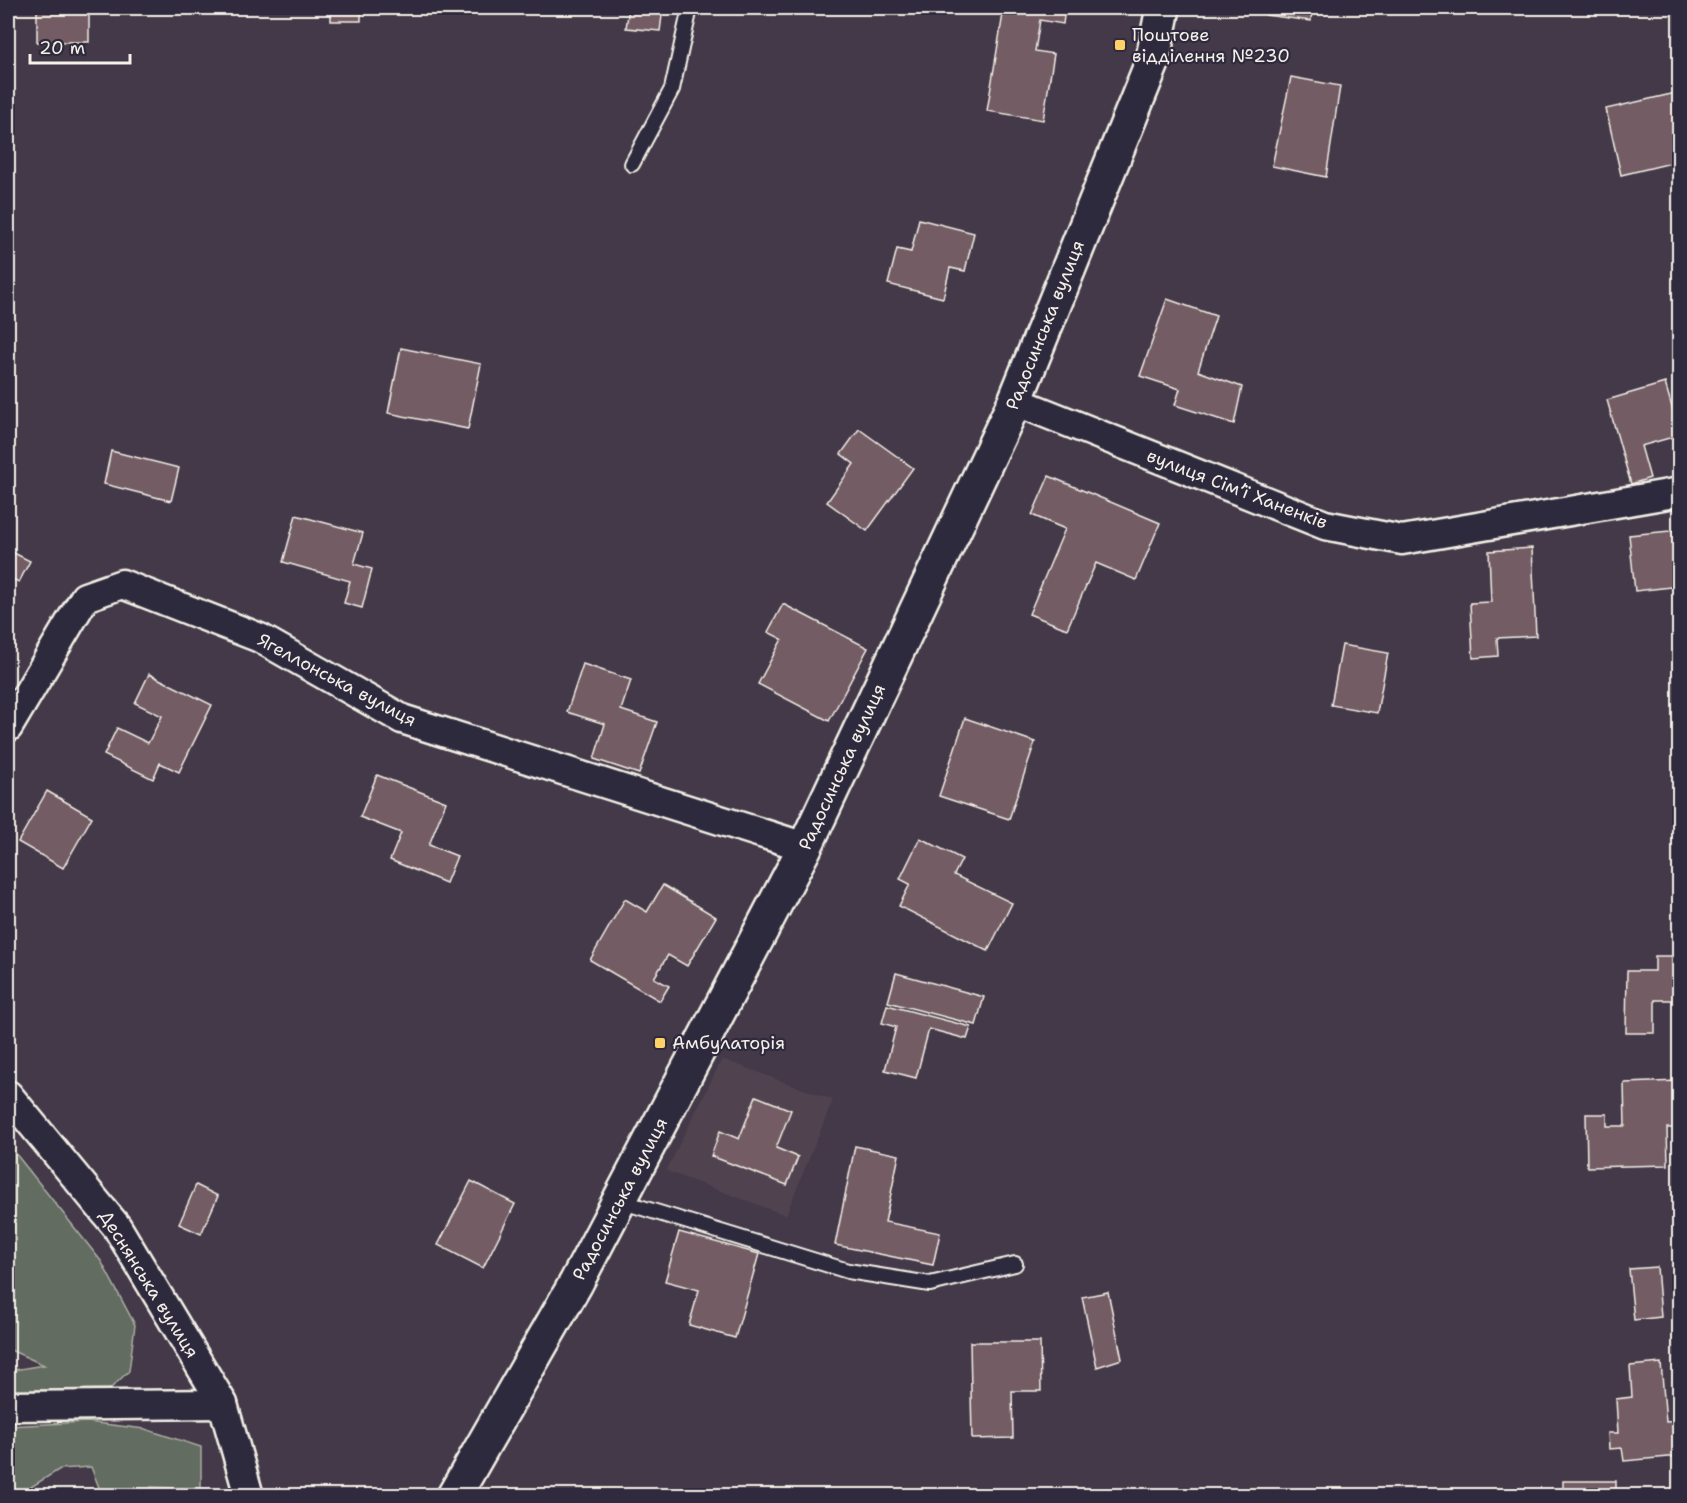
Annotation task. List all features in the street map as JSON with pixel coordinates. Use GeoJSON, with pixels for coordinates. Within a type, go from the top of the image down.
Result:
{"type":"FeatureCollection","features":[{"type":"Feature","properties":{"kind":"street","name":"Радосинська вулиця"},"geometry":{"type":"LineString","coordinates":[[454,1496],[576,1283],[805,847],[1016,401],[1152,63],[1163,8]]}},
{"type":"Feature","properties":{"kind":"street","name":"вулиця Сімʼї Ханенків"},"geometry":{"type":"LineString","coordinates":[[1016,401],[1325,525],[1402,540],[1680,492]]}},
{"type":"Feature","properties":{"kind":"street","name":"Ягеллонська вулиця"},"geometry":{"type":"LineString","coordinates":[[8,727],[85,597],[122,584],[260,638],[402,719],[805,847]]}},
{"type":"Feature","properties":{"kind":"street","name":"Деснянська вулиця"},"geometry":{"type":"LineString","coordinates":[[8,1095],[117,1227],[223,1404],[249,1496]]}},
{"type":"Feature","properties":{"kind":"street"},"geometry":{"type":"LineString","coordinates":[[8,1406],[223,1404]]}},
{"type":"Feature","properties":{"kind":"lane"},"geometry":{"type":"LineString","coordinates":[[632,164],[672,89],[690,8]]}},
{"type":"Feature","properties":{"kind":"lane"},"geometry":{"type":"LineString","coordinates":[[620,1201],[848,1271],[930,1284],[1015,1264]]}},
{"type":"Feature","properties":{"kind":"shaded area"},"geometry":{"type":"Polygon","coordinates":[[[722,1059],[833,1100],[786,1215],[666,1171],[722,1059]]]}},
{"type":"Feature","properties":{"kind":"green space"},"geometry":{"type":"Polygon","coordinates":[[[8,1144],[101,1261],[135,1325],[129,1371],[110,1389],[8,1391],[8,1371],[44,1365],[8,1349],[8,1144]]]}},
{"type":"Feature","properties":{"kind":"green space"},"geometry":{"type":"Polygon","coordinates":[[[87,1422],[145,1429],[201,1447],[201,1489],[151,1487],[155,1495],[102,1495],[91,1467],[60,1469],[18,1495],[8,1495],[8,1426],[87,1422]]]}},
{"type":"Feature","properties":{"kind":"building"},"geometry":{"type":"Polygon","coordinates":[[[37,8],[89,8],[89,42],[37,42],[37,8]]]}},
{"type":"Feature","properties":{"kind":"building"},"geometry":{"type":"Polygon","coordinates":[[[331,8],[361,8],[361,21],[331,21],[331,8]]]}},
{"type":"Feature","properties":{"kind":"building"},"geometry":{"type":"Polygon","coordinates":[[[629,8],[663,8],[660,31],[626,28],[629,8]]]}},
{"type":"Feature","properties":{"kind":"building"},"geometry":{"type":"Polygon","coordinates":[[[1004,8],[1065,8],[1063,24],[1040,20],[1035,51],[1054,54],[1043,120],[987,111],[1004,8]]]}},
{"type":"Feature","properties":{"kind":"building"},"geometry":{"type":"Polygon","coordinates":[[[1267,8],[1312,8],[1311,21],[1266,15],[1267,8]]]}},
{"type":"Feature","properties":{"kind":"building"},"geometry":{"type":"Polygon","coordinates":[[[1291,77],[1340,86],[1326,177],[1272,166],[1291,77]]]}},
{"type":"Feature","properties":{"kind":"building"},"geometry":{"type":"Polygon","coordinates":[[[1680,92],[1680,161],[1621,175],[1606,109],[1680,92]]]}},
{"type":"Feature","properties":{"kind":"building"},"geometry":{"type":"Polygon","coordinates":[[[919,219],[974,233],[965,271],[950,268],[943,298],[888,284],[897,249],[911,252],[919,219]]]}},
{"type":"Feature","properties":{"kind":"building"},"geometry":{"type":"Polygon","coordinates":[[[1167,299],[1216,316],[1198,371],[1242,387],[1234,424],[1175,405],[1180,389],[1140,376],[1167,299]]]}},
{"type":"Feature","properties":{"kind":"building"},"geometry":{"type":"Polygon","coordinates":[[[401,348],[481,364],[468,429],[388,413],[401,348]]]}},
{"type":"Feature","properties":{"kind":"building"},"geometry":{"type":"Polygon","coordinates":[[[1665,383],[1680,435],[1641,446],[1650,478],[1631,484],[1607,400],[1665,383]]]}},
{"type":"Feature","properties":{"kind":"building"},"geometry":{"type":"Polygon","coordinates":[[[859,429],[913,468],[867,531],[827,502],[854,464],[841,454],[859,429]]]}},
{"type":"Feature","properties":{"kind":"building"},"geometry":{"type":"Polygon","coordinates":[[[111,451],[179,468],[171,501],[104,484],[111,451]]]}},
{"type":"Feature","properties":{"kind":"building"},"geometry":{"type":"Polygon","coordinates":[[[1049,476],[1160,523],[1136,580],[1096,563],[1067,629],[1029,614],[1065,529],[1032,515],[1049,476]]]}},
{"type":"Feature","properties":{"kind":"building"},"geometry":{"type":"Polygon","coordinates":[[[296,515],[363,533],[354,564],[372,569],[362,608],[344,603],[350,581],[283,562],[296,515]]]}},
{"type":"Feature","properties":{"kind":"building"},"geometry":{"type":"Polygon","coordinates":[[[1680,530],[1680,586],[1635,591],[1629,535],[1680,530]]]}},
{"type":"Feature","properties":{"kind":"building"},"geometry":{"type":"Polygon","coordinates":[[[1532,548],[1536,636],[1497,638],[1498,656],[1473,658],[1470,603],[1491,602],[1489,551],[1532,548]]]}},
{"type":"Feature","properties":{"kind":"building"},"geometry":{"type":"Polygon","coordinates":[[[8,550],[30,561],[19,582],[8,577],[8,550]]]}},
{"type":"Feature","properties":{"kind":"building"},"geometry":{"type":"Polygon","coordinates":[[[783,604],[868,648],[829,721],[758,684],[782,639],[768,632],[783,604]]]}},
{"type":"Feature","properties":{"kind":"building"},"geometry":{"type":"Polygon","coordinates":[[[1342,645],[1388,653],[1377,713],[1331,705],[1342,645]]]}},
{"type":"Feature","properties":{"kind":"building"},"geometry":{"type":"Polygon","coordinates":[[[583,664],[631,680],[621,710],[657,722],[639,774],[594,759],[605,724],[567,712],[583,664]]]}},
{"type":"Feature","properties":{"kind":"building"},"geometry":{"type":"Polygon","coordinates":[[[149,674],[212,705],[179,772],[160,763],[153,779],[104,755],[117,728],[148,743],[162,716],[135,703],[149,674]]]}},
{"type":"Feature","properties":{"kind":"building"},"geometry":{"type":"Polygon","coordinates":[[[965,718],[1035,742],[1009,819],[939,796],[965,718]]]}},
{"type":"Feature","properties":{"kind":"building"},"geometry":{"type":"Polygon","coordinates":[[[377,775],[446,802],[429,845],[457,856],[446,883],[390,860],[401,833],[360,817],[377,775]]]}},
{"type":"Feature","properties":{"kind":"building"},"geometry":{"type":"Polygon","coordinates":[[[47,791],[92,817],[63,868],[18,842],[47,791]]]}},
{"type":"Feature","properties":{"kind":"building"},"geometry":{"type":"Polygon","coordinates":[[[920,838],[962,859],[954,875],[1012,903],[988,951],[899,906],[910,884],[900,879],[920,838]]]}},
{"type":"Feature","properties":{"kind":"building"},"geometry":{"type":"Polygon","coordinates":[[[663,885],[716,917],[687,966],[668,955],[654,978],[669,986],[660,1001],[590,960],[625,899],[647,912],[663,885]]]}},
{"type":"Feature","properties":{"kind":"building"},"geometry":{"type":"Polygon","coordinates":[[[1655,956],[1680,956],[1680,1000],[1655,1000],[1655,1033],[1626,1033],[1627,971],[1655,971],[1655,956]]]}},
{"type":"Feature","properties":{"kind":"building"},"geometry":{"type":"Polygon","coordinates":[[[896,973],[984,997],[976,1025],[888,1002],[896,973]]]}},
{"type":"Feature","properties":{"kind":"building"},"geometry":{"type":"Polygon","coordinates":[[[887,1005],[971,1027],[967,1039],[929,1029],[916,1078],[885,1070],[896,1027],[882,1023],[887,1005]]]}},
{"type":"Feature","properties":{"kind":"building"},"geometry":{"type":"Polygon","coordinates":[[[1680,1081],[1680,1128],[1667,1128],[1668,1165],[1587,1167],[1586,1114],[1607,1114],[1607,1126],[1625,1126],[1624,1083],[1680,1081]]]}},
{"type":"Feature","properties":{"kind":"building"},"geometry":{"type":"Polygon","coordinates":[[[756,1096],[791,1110],[776,1148],[798,1157],[787,1185],[711,1156],[720,1131],[739,1139],[756,1096]]]}},
{"type":"Feature","properties":{"kind":"building"},"geometry":{"type":"Polygon","coordinates":[[[855,1146],[899,1155],[885,1222],[940,1233],[933,1265],[835,1245],[855,1146]]]}},
{"type":"Feature","properties":{"kind":"building"},"geometry":{"type":"Polygon","coordinates":[[[471,1181],[515,1204],[483,1268],[438,1245],[471,1181]]]}},
{"type":"Feature","properties":{"kind":"building"},"geometry":{"type":"Polygon","coordinates":[[[196,1185],[218,1196],[201,1234],[179,1224],[196,1185]]]}},
{"type":"Feature","properties":{"kind":"building"},"geometry":{"type":"Polygon","coordinates":[[[679,1232],[759,1254],[735,1338],[689,1325],[699,1290],[665,1281],[679,1232]]]}},
{"type":"Feature","properties":{"kind":"building"},"geometry":{"type":"Polygon","coordinates":[[[1657,1267],[1661,1317],[1634,1320],[1629,1269],[1657,1267]]]}},
{"type":"Feature","properties":{"kind":"building"},"geometry":{"type":"Polygon","coordinates":[[[1108,1292],[1122,1359],[1097,1367],[1082,1297],[1108,1292]]]}},
{"type":"Feature","properties":{"kind":"building"},"geometry":{"type":"Polygon","coordinates":[[[970,1342],[1040,1342],[1041,1391],[1012,1391],[1013,1438],[972,1439],[970,1342]]]}},
{"type":"Feature","properties":{"kind":"building"},"geometry":{"type":"Polygon","coordinates":[[[1661,1363],[1666,1422],[1680,1421],[1680,1456],[1624,1461],[1622,1448],[1609,1449],[1608,1433],[1618,1433],[1616,1399],[1632,1397],[1630,1366],[1661,1363]]]}},
{"type":"Feature","properties":{"kind":"building"},"geometry":{"type":"Polygon","coordinates":[[[1563,1481],[1616,1481],[1616,1496],[1563,1496],[1563,1481]]]}},
{"type":"Feature","properties":{"kind":"place","name":"Поштове відділення №230"},"geometry":{"type":"Point","coordinates":[1120,45]}},
{"type":"Feature","properties":{"kind":"place","name":"Амбулаторія"},"geometry":{"type":"Point","coordinates":[660,1043]}}]}
